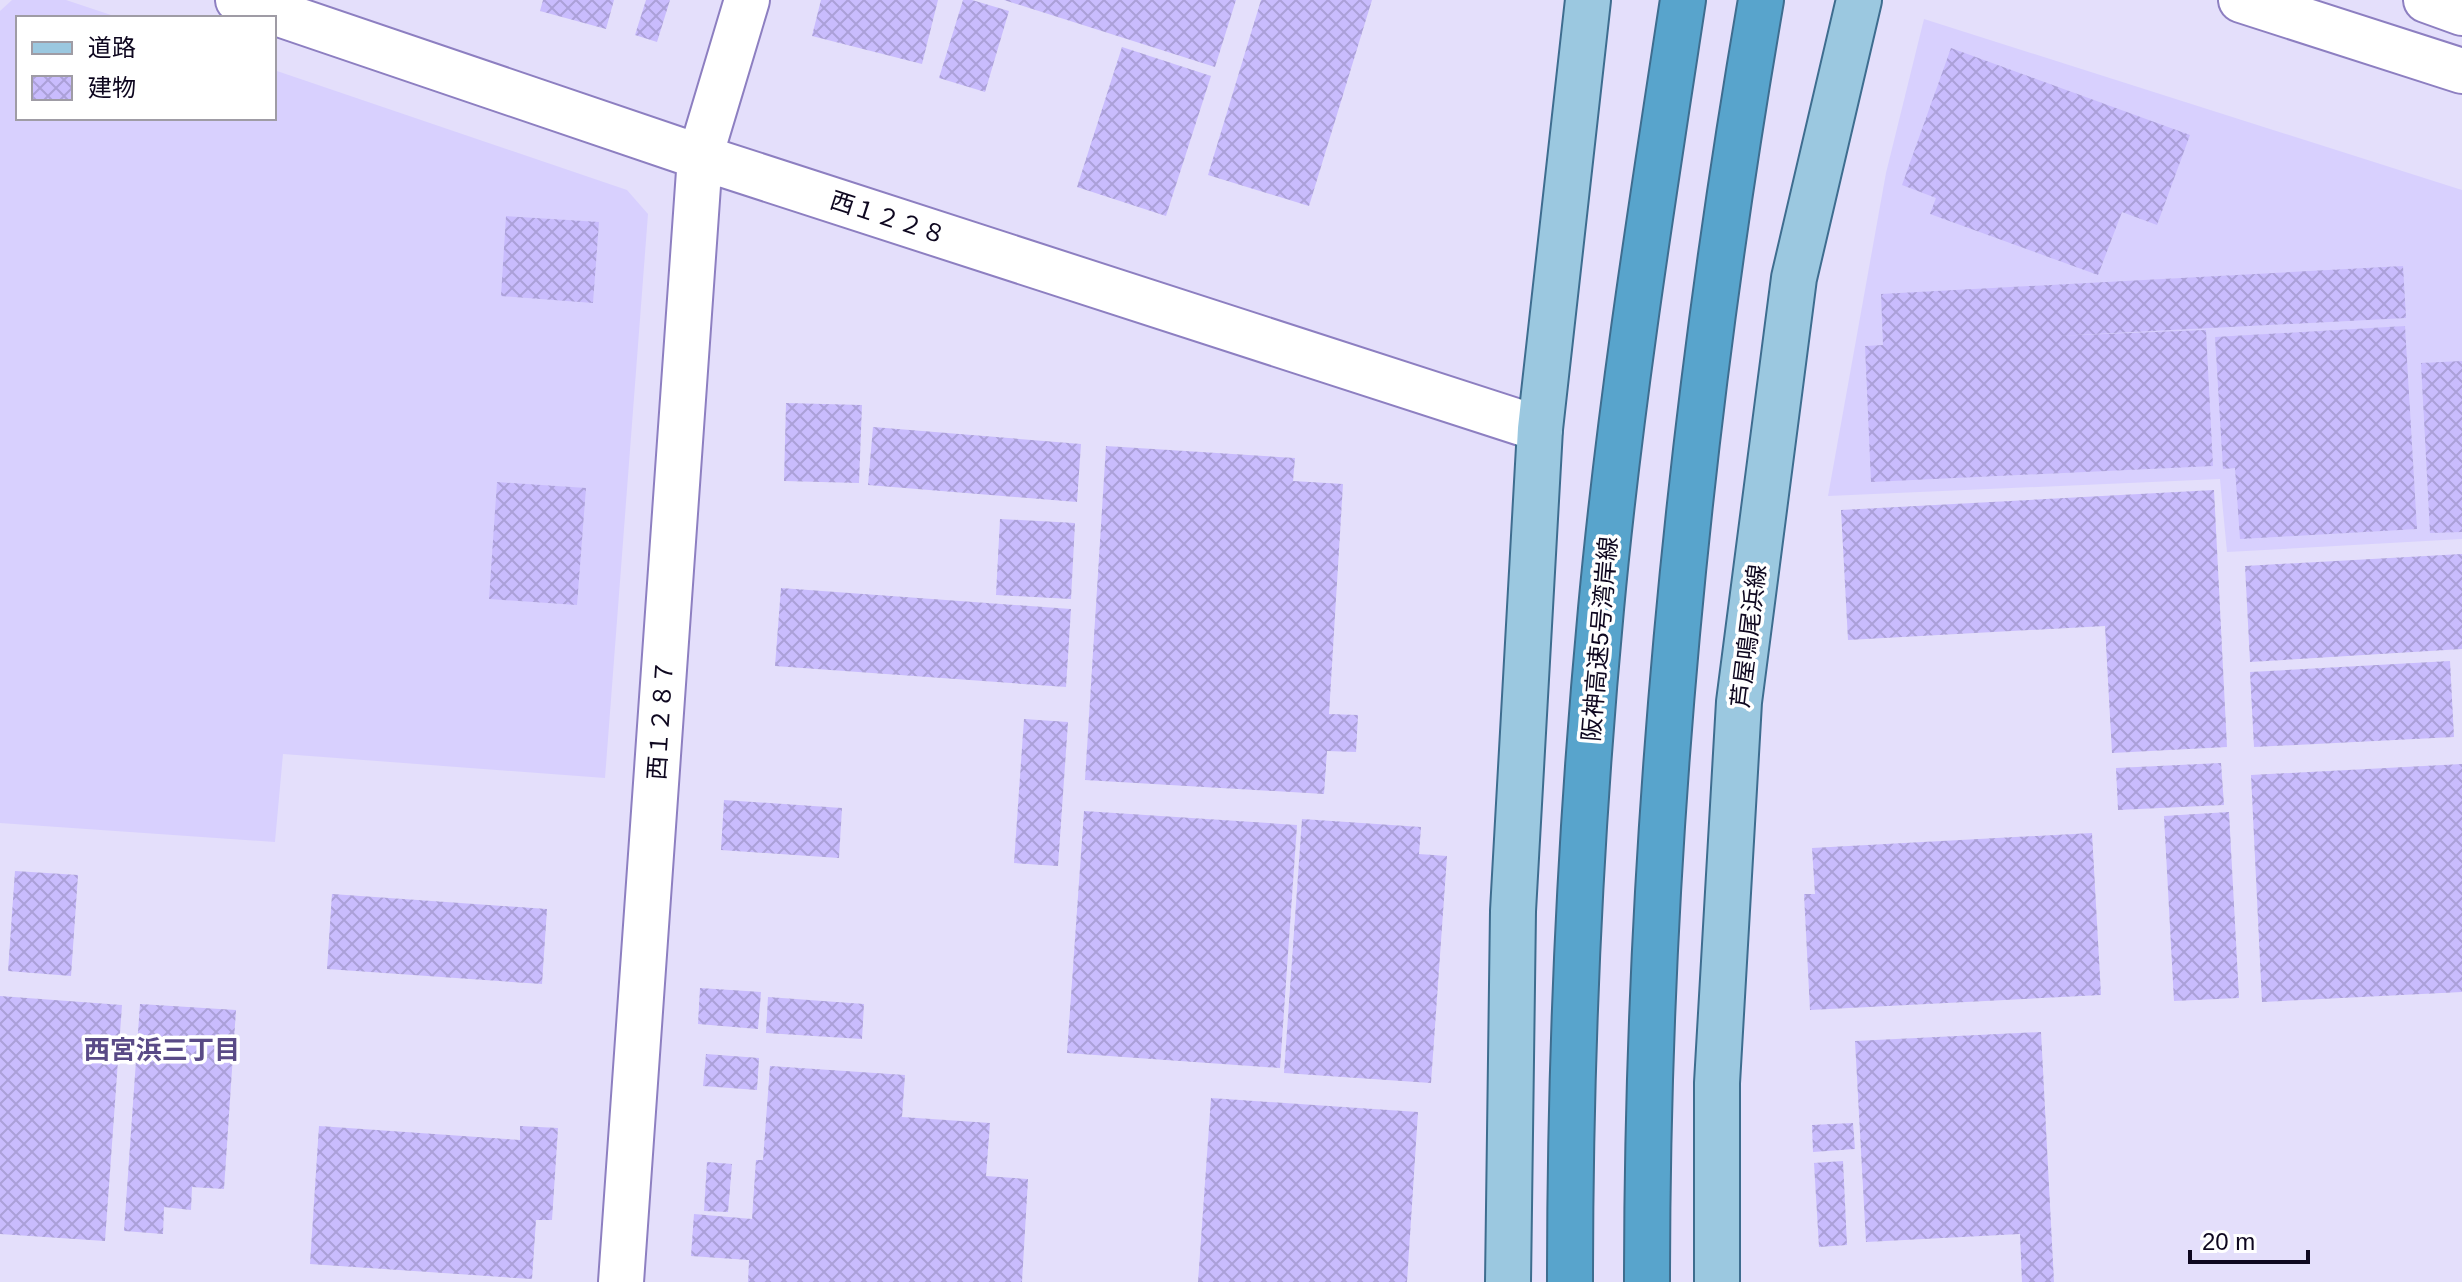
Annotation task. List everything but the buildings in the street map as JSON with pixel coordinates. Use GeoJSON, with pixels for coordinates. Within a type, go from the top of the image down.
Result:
{"type":"FeatureCollection","features":[{"type":"Feature","properties":{"kind":"highway","name":"阪神高速5号湾岸線"},"geometry":{"type":"LineString","coordinates":[[1570,1282],[1580,899],[1601,610],[1633,329],[1683,0]]}},
{"type":"Feature","properties":{"kind":"highway"},"geometry":{"type":"LineString","coordinates":[[1647,1282],[1656,912],[1678,620],[1711,330],[1761,0]]}},
{"type":"Feature","properties":{"kind":"main road"},"geometry":{"type":"LineString","coordinates":[[1508,1282],[1513,911],[1540,429],[1588,0]]}},
{"type":"Feature","properties":{"kind":"main road","name":"芦屋鳴尾浜線"},"geometry":{"type":"LineString","coordinates":[[1717,1282],[1717,1083],[1739,702],[1794,278],[1859,0]]}},
{"type":"Feature","properties":{"kind":"street","name":"西１２２８"},"geometry":{"type":"LineString","coordinates":[[238,0],[700,157],[1540,429]]}},
{"type":"Feature","properties":{"kind":"street","name":"西１２８７"},"geometry":{"type":"LineString","coordinates":[[621,1282],[700,157],[747,0]]}},
{"type":"Feature","properties":{"kind":"street"},"geometry":{"type":"LineString","coordinates":[[2241,0],[2462,71]]}},
{"type":"Feature","properties":{"kind":"street"},"geometry":{"type":"LineString","coordinates":[[2426,0],[2462,13]]}},
{"type":"Feature","properties":{"kind":"shaded area"},"geometry":{"type":"Polygon","coordinates":[[[12,0],[66,0],[114,16],[16,16],[16,120],[276,120],[276,71],[627,190],[648,214],[605,778],[283,754],[275,842],[0,823],[0,11],[12,0]]]}},
{"type":"Feature","properties":{"kind":"shaded area"},"geometry":{"type":"Polygon","coordinates":[[[1924,19],[2462,190],[2462,539],[2227,552],[2220,479],[1828,496],[1886,173],[1924,19]]]}},
{"type":"Feature","properties":{"kind":"district","name":"西宮浜三丁目"},"geometry":{"type":"Point","coordinates":[162,1050]}}]}
